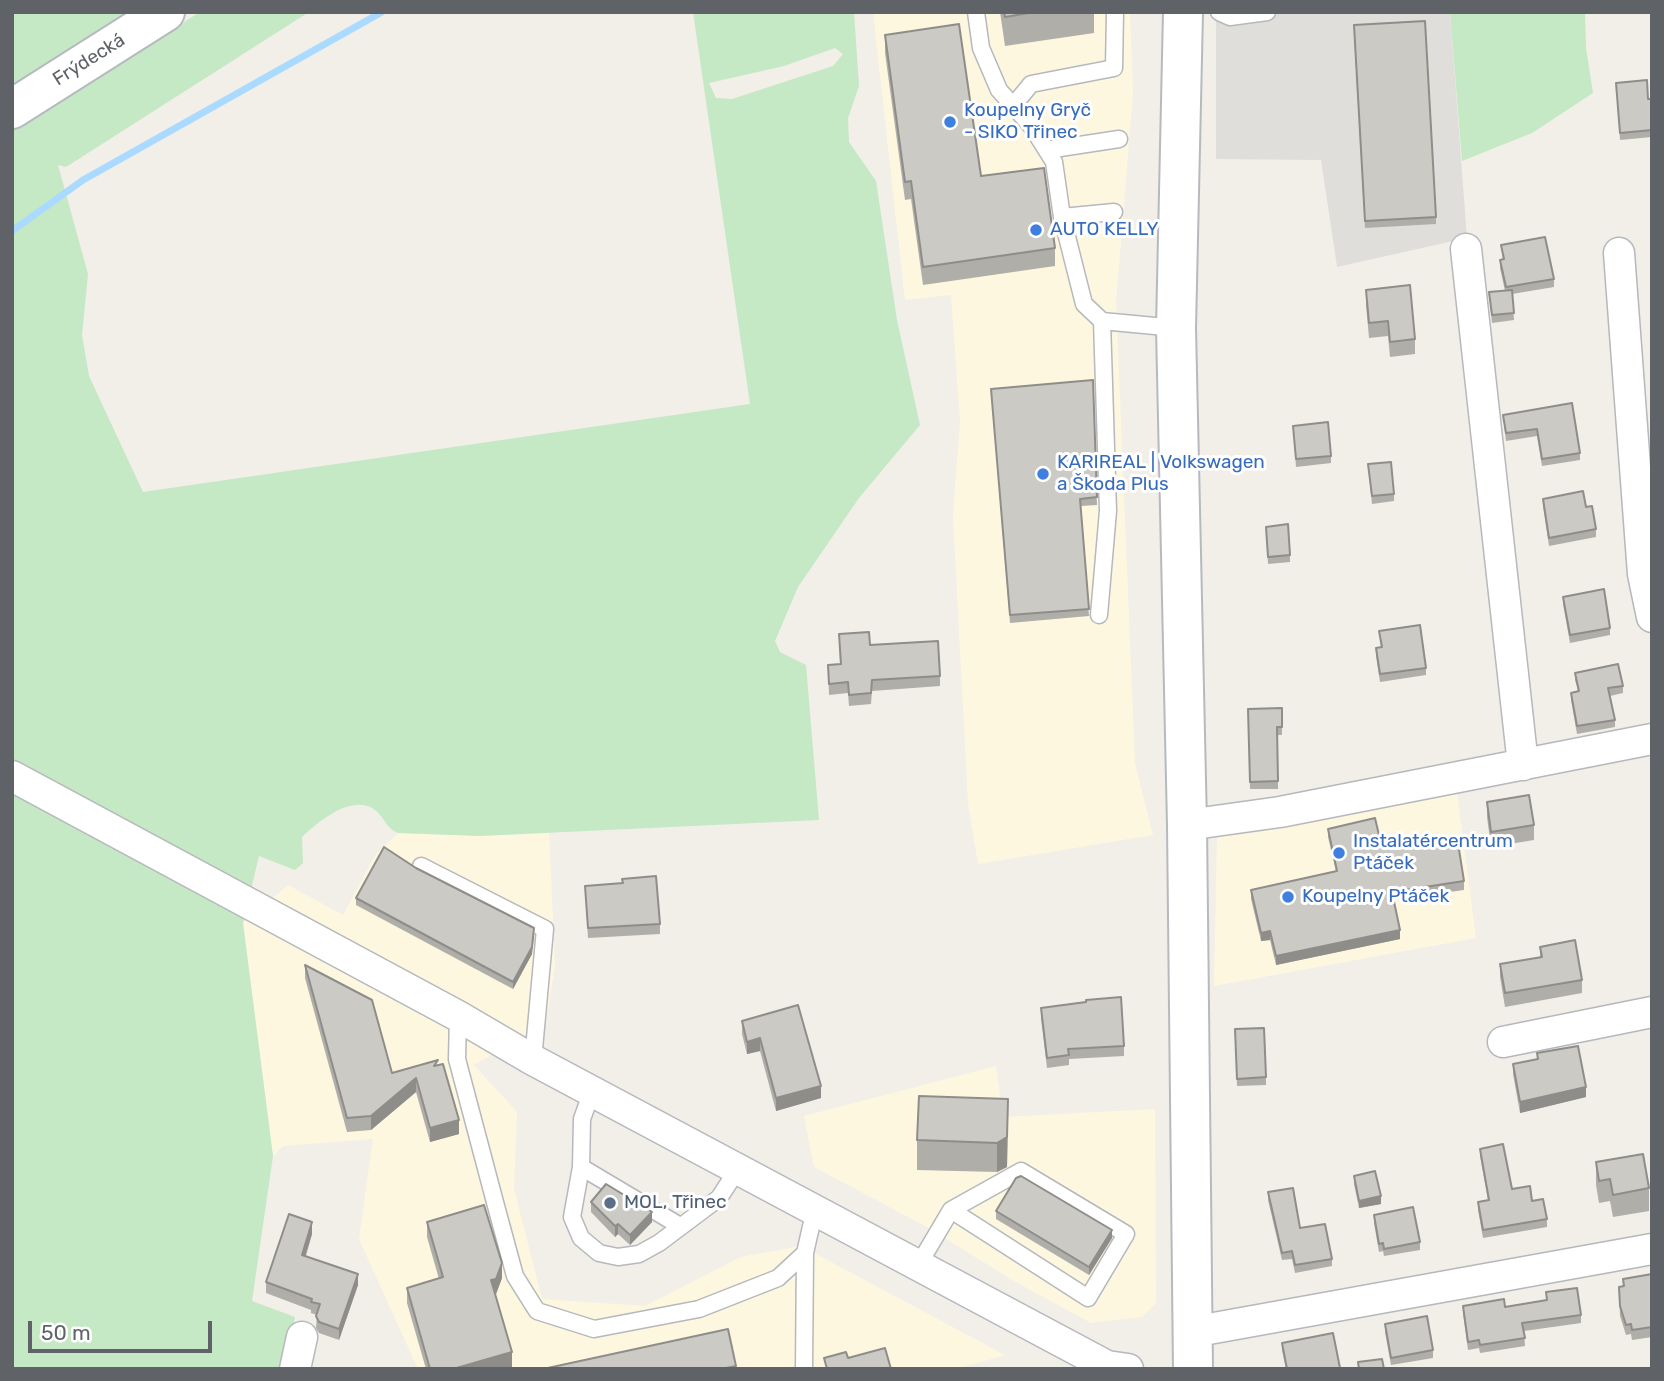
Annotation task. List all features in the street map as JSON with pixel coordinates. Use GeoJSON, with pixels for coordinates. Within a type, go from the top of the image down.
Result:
{"type":"FeatureCollection","features":[{"type":"Feature","properties":{"kind":"main road","name":"Frýdecká"},"geometry":{"type":"LineString","coordinates":[[12,109],[165,12]]}},
{"type":"Feature","properties":{"kind":"main road"},"geometry":{"type":"LineString","coordinates":[[1183,12],[1176,328],[1186,825],[1192,1350]]}},
{"type":"Feature","properties":{"kind":"street"},"geometry":{"type":"LineString","coordinates":[[1466,249],[1523,765]]}},
{"type":"Feature","properties":{"kind":"street"},"geometry":{"type":"LineString","coordinates":[[1619,253],[1643,574],[1652,617]]}},
{"type":"Feature","properties":{"kind":"street"},"geometry":{"type":"LineString","coordinates":[[1186,825],[1280,812],[1652,739]]}},
{"type":"Feature","properties":{"kind":"street"},"geometry":{"type":"LineString","coordinates":[[12,776],[458,1016],[533,1060],[1107,1366],[1128,1369]]}},
{"type":"Feature","properties":{"kind":"street"},"geometry":{"type":"LineString","coordinates":[[1503,1042],[1652,1012]]}},
{"type":"Feature","properties":{"kind":"street"},"geometry":{"type":"LineString","coordinates":[[1192,1350],[1652,1249]]}},
{"type":"Feature","properties":{"kind":"street"},"geometry":{"type":"LineString","coordinates":[[295,1369],[302,1337]]}},
{"type":"Feature","properties":{"kind":"lane"},"geometry":{"type":"LineString","coordinates":[[976,12],[981,48],[999,90],[1054,162],[1062,217],[1084,304],[1102,321],[1176,328]]}},
{"type":"Feature","properties":{"kind":"lane"},"geometry":{"type":"LineString","coordinates":[[1013,106],[1031,84],[1114,68],[1115,12]]}},
{"type":"Feature","properties":{"kind":"lane"},"geometry":{"type":"LineString","coordinates":[[1219,12],[1230,17],[1267,12]]}},
{"type":"Feature","properties":{"kind":"lane"},"geometry":{"type":"LineString","coordinates":[[1047,150],[1119,139]]}},
{"type":"Feature","properties":{"kind":"lane"},"geometry":{"type":"LineString","coordinates":[[1062,217],[1114,212]]}},
{"type":"Feature","properties":{"kind":"lane"},"geometry":{"type":"LineString","coordinates":[[1099,615],[1108,511],[1102,321]]}},
{"type":"Feature","properties":{"kind":"lane"},"geometry":{"type":"LineString","coordinates":[[421,866],[545,929],[533,1060]]}},
{"type":"Feature","properties":{"kind":"lane"},"geometry":{"type":"LineString","coordinates":[[458,1016],[457,1059],[488,1179],[515,1276],[537,1311],[594,1329],[699,1309],[778,1278],[805,1253]]}},
{"type":"Feature","properties":{"kind":"lane"},"geometry":{"type":"LineString","coordinates":[[592,1091],[582,1119],[582,1167],[572,1217],[581,1238],[599,1253],[618,1257],[639,1254],[719,1198],[738,1169]]}},
{"type":"Feature","properties":{"kind":"lane"},"geometry":{"type":"LineString","coordinates":[[582,1167],[680,1226]]}},
{"type":"Feature","properties":{"kind":"lane"},"geometry":{"type":"LineString","coordinates":[[919,1264],[951,1210],[1021,1171],[1126,1234],[1088,1297],[951,1210]]}},
{"type":"Feature","properties":{"kind":"lane"},"geometry":{"type":"LineString","coordinates":[[804,1369],[805,1253],[815,1209]]}},
{"type":"Feature","properties":{"kind":"shaded area"},"geometry":{"type":"Polygon","coordinates":[[[873,12],[1130,12],[1133,94],[1116,301],[1135,764],[1153,835],[978,864],[968,803],[953,515],[960,421],[951,295],[905,300],[873,12]]]}},
{"type":"Feature","properties":{"kind":"shaded area"},"geometry":{"type":"Polygon","coordinates":[[[1216,12],[1450,12],[1467,238],[1337,267],[1321,160],[1216,159],[1216,12]]]}},
{"type":"Feature","properties":{"kind":"shaded area"},"geometry":{"type":"Polygon","coordinates":[[[1456,785],[1476,938],[1214,986],[1217,837],[1456,785]]]}},
{"type":"Feature","properties":{"kind":"shaded area"},"geometry":{"type":"Polygon","coordinates":[[[398,833],[480,836],[549,833],[555,965],[546,1023],[474,1065],[517,1112],[514,1189],[542,1299],[645,1306],[741,1257],[801,1246],[1005,1355],[956,1369],[418,1369],[359,1239],[373,1139],[283,1146],[273,1156],[243,923],[288,885],[343,915],[376,854],[398,833]]]}},
{"type":"Feature","properties":{"kind":"shaded area"},"geometry":{"type":"Polygon","coordinates":[[[996,1066],[1003,1117],[1155,1109],[1156,1303],[1142,1317],[1091,1323],[1014,1281],[927,1227],[814,1167],[804,1116],[996,1066]]]}},
{"type":"Feature","properties":{"kind":"green space"},"geometry":{"type":"Polygon","coordinates":[[[12,12],[130,12],[12,87],[12,12]]]}},
{"type":"Feature","properties":{"kind":"green space"},"geometry":{"type":"Polygon","coordinates":[[[200,12],[309,12],[66,167],[58,165],[88,274],[82,335],[89,376],[143,492],[750,404],[693,12],[854,12],[859,86],[848,118],[849,142],[876,181],[897,320],[920,425],[859,498],[798,587],[775,641],[780,652],[806,665],[819,820],[480,836],[398,833],[375,810],[356,805],[336,812],[302,837],[303,863],[295,870],[259,856],[243,923],[273,1156],[252,1301],[295,1317],[284,1369],[12,1369],[12,130],[200,12]],[[835,48],[784,66],[709,83],[716,98],[732,99],[833,66],[843,54],[835,48]]]}},
{"type":"Feature","properties":{"kind":"green space"},"geometry":{"type":"Polygon","coordinates":[[[1450,12],[1585,12],[1586,48],[1593,93],[1532,133],[1462,161],[1450,12]]]}},
{"type":"Feature","properties":{"kind":"building"},"geometry":{"type":"Polygon","coordinates":[[[1004,12],[1035,12],[1005,17],[1004,12]]]}},
{"type":"Feature","properties":{"kind":"building"},"geometry":{"type":"Polygon","coordinates":[[[1425,21],[1436,217],[1365,221],[1354,25],[1425,21]]]}},
{"type":"Feature","properties":{"kind":"building"},"geometry":{"type":"Polygon","coordinates":[[[959,24],[981,176],[1044,168],[1055,248],[923,267],[911,181],[905,182],[885,35],[959,24]]]}},
{"type":"Feature","properties":{"kind":"building"},"geometry":{"type":"Polygon","coordinates":[[[1647,80],[1648,99],[1652,99],[1652,130],[1620,133],[1616,83],[1647,80]]]}},
{"type":"Feature","properties":{"kind":"building"},"geometry":{"type":"Polygon","coordinates":[[[1545,237],[1554,279],[1506,287],[1500,260],[1504,259],[1501,245],[1545,237]]]}},
{"type":"Feature","properties":{"kind":"building"},"geometry":{"type":"Polygon","coordinates":[[[1410,285],[1415,339],[1390,342],[1388,321],[1369,323],[1366,290],[1410,285]]]}},
{"type":"Feature","properties":{"kind":"building"},"geometry":{"type":"Polygon","coordinates":[[[1512,290],[1514,313],[1492,315],[1489,292],[1512,290]]]}},
{"type":"Feature","properties":{"kind":"building"},"geometry":{"type":"Polygon","coordinates":[[[1093,380],[1097,497],[1080,499],[1089,609],[1010,615],[991,389],[1093,380]]]}},
{"type":"Feature","properties":{"kind":"building"},"geometry":{"type":"Polygon","coordinates":[[[1572,403],[1580,453],[1542,459],[1537,429],[1506,433],[1503,415],[1572,403]]]}},
{"type":"Feature","properties":{"kind":"building"},"geometry":{"type":"Polygon","coordinates":[[[1328,422],[1331,456],[1296,459],[1293,426],[1328,422]]]}},
{"type":"Feature","properties":{"kind":"building"},"geometry":{"type":"Polygon","coordinates":[[[1391,462],[1394,494],[1372,496],[1368,464],[1391,462]]]}},
{"type":"Feature","properties":{"kind":"building"},"geometry":{"type":"Polygon","coordinates":[[[1583,491],[1586,507],[1592,506],[1596,529],[1549,538],[1543,499],[1583,491]]]}},
{"type":"Feature","properties":{"kind":"building"},"geometry":{"type":"Polygon","coordinates":[[[1288,524],[1290,555],[1268,557],[1266,527],[1288,524]]]}},
{"type":"Feature","properties":{"kind":"building"},"geometry":{"type":"Polygon","coordinates":[[[1604,589],[1610,628],[1570,635],[1563,597],[1604,589]]]}},
{"type":"Feature","properties":{"kind":"building"},"geometry":{"type":"Polygon","coordinates":[[[1420,625],[1426,668],[1380,674],[1376,648],[1382,647],[1379,631],[1420,625]]]}},
{"type":"Feature","properties":{"kind":"building"},"geometry":{"type":"Polygon","coordinates":[[[869,632],[870,645],[938,641],[940,676],[872,680],[871,693],[849,695],[848,682],[829,684],[828,665],[841,664],[839,634],[869,632]]]}},
{"type":"Feature","properties":{"kind":"building"},"geometry":{"type":"Polygon","coordinates":[[[1618,664],[1623,686],[1608,688],[1615,720],[1577,726],[1571,693],[1579,691],[1575,673],[1618,664]]]}},
{"type":"Feature","properties":{"kind":"building"},"geometry":{"type":"Polygon","coordinates":[[[1282,708],[1282,727],[1277,727],[1278,781],[1250,782],[1248,709],[1282,708]]]}},
{"type":"Feature","properties":{"kind":"building"},"geometry":{"type":"Polygon","coordinates":[[[1529,795],[1534,825],[1491,832],[1487,802],[1529,795]]]}},
{"type":"Feature","properties":{"kind":"building"},"geometry":{"type":"Polygon","coordinates":[[[1375,818],[1382,848],[1457,837],[1464,881],[1392,892],[1400,930],[1276,956],[1270,931],[1261,933],[1251,890],[1337,871],[1328,829],[1375,818]]]}},
{"type":"Feature","properties":{"kind":"building"},"geometry":{"type":"Polygon","coordinates":[[[384,847],[416,868],[534,928],[532,947],[513,982],[356,898],[384,847]]]}},
{"type":"Feature","properties":{"kind":"building"},"geometry":{"type":"Polygon","coordinates":[[[656,876],[660,924],[588,928],[585,886],[623,883],[622,879],[656,876]]]}},
{"type":"Feature","properties":{"kind":"building"},"geometry":{"type":"Polygon","coordinates":[[[1575,940],[1582,980],[1505,993],[1500,964],[1542,957],[1540,947],[1575,940]]]}},
{"type":"Feature","properties":{"kind":"building"},"geometry":{"type":"Polygon","coordinates":[[[305,965],[372,1000],[392,1073],[438,1060],[434,1066],[443,1064],[459,1120],[430,1128],[416,1078],[371,1116],[347,1118],[305,965]]]}},
{"type":"Feature","properties":{"kind":"building"},"geometry":{"type":"Polygon","coordinates":[[[1121,997],[1124,1046],[1068,1049],[1069,1055],[1047,1058],[1041,1008],[1121,997]]]}},
{"type":"Feature","properties":{"kind":"building"},"geometry":{"type":"Polygon","coordinates":[[[798,1005],[821,1086],[776,1098],[760,1038],[747,1042],[742,1021],[798,1005]]]}},
{"type":"Feature","properties":{"kind":"building"},"geometry":{"type":"Polygon","coordinates":[[[1264,1028],[1266,1077],[1237,1079],[1235,1029],[1264,1028]]]}},
{"type":"Feature","properties":{"kind":"building"},"geometry":{"type":"Polygon","coordinates":[[[1578,1046],[1586,1087],[1520,1102],[1513,1064],[1538,1059],[1537,1053],[1578,1046]]]}},
{"type":"Feature","properties":{"kind":"building"},"geometry":{"type":"Polygon","coordinates":[[[919,1096],[1008,1099],[1007,1137],[997,1143],[917,1140],[919,1096]]]}},
{"type":"Feature","properties":{"kind":"building"},"geometry":{"type":"Polygon","coordinates":[[[1503,1144],[1512,1189],[1530,1186],[1532,1201],[1543,1199],[1547,1219],[1483,1230],[1478,1202],[1489,1200],[1480,1149],[1503,1144]]]}},
{"type":"Feature","properties":{"kind":"building"},"geometry":{"type":"Polygon","coordinates":[[[1643,1154],[1649,1188],[1613,1195],[1610,1179],[1599,1181],[1596,1162],[1643,1154]]]}},
{"type":"Feature","properties":{"kind":"building"},"geometry":{"type":"Polygon","coordinates":[[[1375,1171],[1381,1196],[1359,1201],[1354,1176],[1375,1171]]]}},
{"type":"Feature","properties":{"kind":"building"},"geometry":{"type":"Polygon","coordinates":[[[1021,1176],[1112,1230],[1089,1267],[996,1211],[1016,1178],[1021,1176]]]}},
{"type":"Feature","properties":{"kind":"building"},"geometry":{"type":"Polygon","coordinates":[[[606,1184],[652,1212],[630,1235],[618,1224],[615,1226],[591,1202],[606,1184]]]}},
{"type":"Feature","properties":{"kind":"building"},"geometry":{"type":"Polygon","coordinates":[[[1293,1188],[1300,1228],[1325,1224],[1332,1259],[1295,1265],[1292,1251],[1282,1253],[1268,1192],[1293,1188]]]}},
{"type":"Feature","properties":{"kind":"building"},"geometry":{"type":"Polygon","coordinates":[[[484,1205],[502,1263],[496,1279],[491,1280],[512,1352],[453,1369],[430,1369],[407,1288],[443,1277],[427,1222],[484,1205]]]}},
{"type":"Feature","properties":{"kind":"building"},"geometry":{"type":"Polygon","coordinates":[[[1413,1207],[1420,1242],[1384,1249],[1383,1243],[1379,1244],[1374,1215],[1413,1207]]]}},
{"type":"Feature","properties":{"kind":"building"},"geometry":{"type":"Polygon","coordinates":[[[289,1214],[312,1222],[302,1255],[358,1274],[339,1329],[319,1322],[316,1316],[320,1304],[266,1282],[289,1214]]]}},
{"type":"Feature","properties":{"kind":"building"},"geometry":{"type":"Polygon","coordinates":[[[1652,1274],[1652,1327],[1632,1330],[1631,1324],[1626,1325],[1620,1306],[1619,1287],[1624,1286],[1623,1279],[1652,1274]]]}},
{"type":"Feature","properties":{"kind":"building"},"geometry":{"type":"Polygon","coordinates":[[[1577,1288],[1581,1315],[1522,1323],[1525,1338],[1480,1345],[1479,1340],[1468,1342],[1463,1306],[1504,1299],[1505,1307],[1547,1300],[1546,1292],[1577,1288]]]}},
{"type":"Feature","properties":{"kind":"building"},"geometry":{"type":"Polygon","coordinates":[[[1427,1316],[1433,1350],[1391,1358],[1385,1324],[1427,1316]]]}},
{"type":"Feature","properties":{"kind":"building"},"geometry":{"type":"Polygon","coordinates":[[[728,1329],[736,1366],[721,1369],[543,1369],[728,1329]]]}},
{"type":"Feature","properties":{"kind":"building"},"geometry":{"type":"Polygon","coordinates":[[[1333,1333],[1340,1368],[1287,1369],[1282,1343],[1333,1333]]]}},
{"type":"Feature","properties":{"kind":"building"},"geometry":{"type":"Polygon","coordinates":[[[885,1348],[891,1369],[827,1369],[824,1358],[846,1352],[848,1358],[885,1348]]]}},
{"type":"Feature","properties":{"kind":"building"},"geometry":{"type":"Polygon","coordinates":[[[1382,1359],[1384,1369],[1359,1369],[1358,1362],[1382,1359]]]}},
{"type":"Feature","properties":{"kind":"waterway"},"geometry":{"type":"LineString","coordinates":[[12,231],[83,180],[382,12]]}},
{"type":"Feature","properties":{"kind":"place","name":"Koupelny Gryč - SIKO Třinec"},"geometry":{"type":"Point","coordinates":[950,122]}},
{"type":"Feature","properties":{"kind":"place","name":"AUTO KELLY"},"geometry":{"type":"Point","coordinates":[1036,230]}},
{"type":"Feature","properties":{"kind":"place","name":"KARIREAL | Volkswagen a Škoda Plus"},"geometry":{"type":"Point","coordinates":[1043,474]}},
{"type":"Feature","properties":{"kind":"place","name":"Instalatércentrum Ptáček"},"geometry":{"type":"Point","coordinates":[1339,853]}},
{"type":"Feature","properties":{"kind":"place","name":"Koupelny Ptáček"},"geometry":{"type":"Point","coordinates":[1288,897]}},
{"type":"Feature","properties":{"kind":"place","name":"MOL, Třinec"},"geometry":{"type":"Point","coordinates":[610,1203]}}]}
